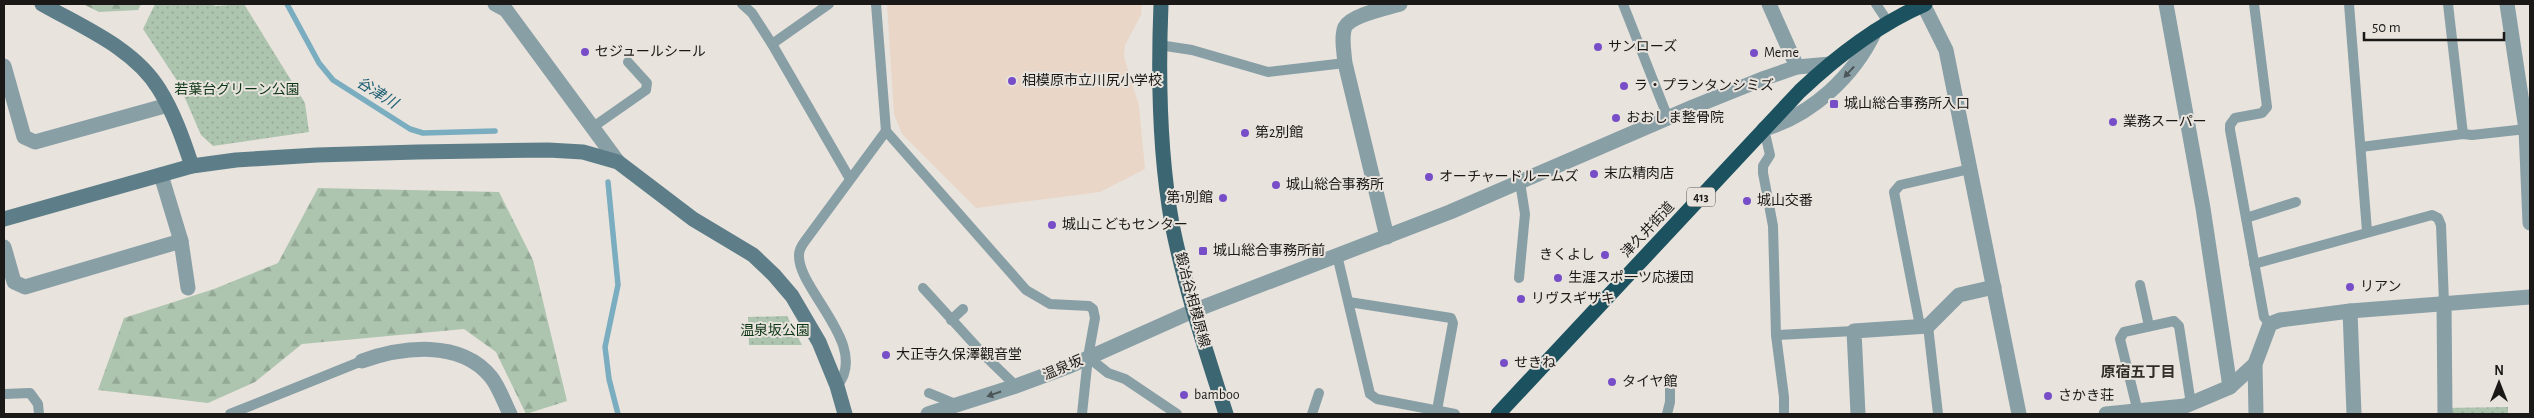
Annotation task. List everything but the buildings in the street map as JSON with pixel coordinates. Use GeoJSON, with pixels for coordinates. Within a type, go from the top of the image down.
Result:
{"type":"FeatureCollection","features":[{"type":"Feature","properties":{"kind":"highway","name":"津久井街道"},"geometry":{"type":"LineString","coordinates":[[1498,414],[1788,103],[1830,64],[1881,27],[1924,4]]}},
{"type":"Feature","properties":{"kind":"main road","name":"鍛冶谷相模原線"},"geometry":{"type":"LineString","coordinates":[[1161,4],[1159,45],[1160,125],[1168,198],[1193,311],[1226,414]]}},
{"type":"Feature","properties":{"kind":"street"},"geometry":{"type":"LineString","coordinates":[[42,4],[118,48],[146,73],[158,87],[168,105],[192,166]]}},
{"type":"Feature","properties":{"kind":"street"},"geometry":{"type":"LineString","coordinates":[[495,4],[506,10],[618,162],[693,219],[753,255],[792,296],[819,342],[837,386],[844,414]]}},
{"type":"Feature","properties":{"kind":"street"},"geometry":{"type":"LineString","coordinates":[[1387,237],[1345,63],[1344,36],[1346,27],[1352,20],[1400,4]]}},
{"type":"Feature","properties":{"kind":"street"},"geometry":{"type":"LineString","coordinates":[[1769,4],[1797,66]]}},
{"type":"Feature","properties":{"kind":"street"},"geometry":{"type":"LineString","coordinates":[[1924,4],[1946,50],[2019,414]]}},
{"type":"Feature","properties":{"kind":"street"},"geometry":{"type":"LineString","coordinates":[[2166,4],[2203,208],[2230,386]]}},
{"type":"Feature","properties":{"kind":"street"},"geometry":{"type":"LineString","coordinates":[[2507,4],[2526,129],[2530,223]]}},
{"type":"Feature","properties":{"kind":"street"},"geometry":{"type":"LineString","coordinates":[[1764,129],[1794,117],[1842,80],[1858,63],[1881,27]]}},
{"type":"Feature","properties":{"kind":"street","name":"温泉坂"},"geometry":{"type":"LineString","coordinates":[[928,414],[1016,386],[1193,311],[1387,237],[1668,118],[1797,66],[1830,64]]}},
{"type":"Feature","properties":{"kind":"street"},"geometry":{"type":"LineString","coordinates":[[4,66],[24,137],[35,142],[168,105]]}},
{"type":"Feature","properties":{"kind":"street"},"geometry":{"type":"LineString","coordinates":[[4,219],[192,166],[236,160],[317,154],[548,150],[583,152],[618,162]]}},
{"type":"Feature","properties":{"kind":"street"},"geometry":{"type":"LineString","coordinates":[[161,175],[181,241],[188,288]]}},
{"type":"Feature","properties":{"kind":"street"},"geometry":{"type":"LineString","coordinates":[[4,247],[14,282],[25,287],[181,241]]}},
{"type":"Feature","properties":{"kind":"street"},"geometry":{"type":"LineString","coordinates":[[1858,414],[1854,331],[1924,326],[1959,295],[1994,287]]}},
{"type":"Feature","properties":{"kind":"street"},"geometry":{"type":"LineString","coordinates":[[2256,414],[2254,364],[2270,324],[2280,320],[2350,311],[2444,302],[2530,297]]}},
{"type":"Feature","properties":{"kind":"street"},"geometry":{"type":"LineString","coordinates":[[2444,302],[2445,414]]}},
{"type":"Feature","properties":{"kind":"street"},"geometry":{"type":"LineString","coordinates":[[2350,311],[2354,414]]}},
{"type":"Feature","properties":{"kind":"street"},"geometry":{"type":"LineString","coordinates":[[362,361],[384,354],[440,350],[458,353],[477,363],[492,378],[510,414]]}},
{"type":"Feature","properties":{"kind":"street"},"geometry":{"type":"LineString","coordinates":[[2106,414],[2138,412],[2191,404],[2230,386],[2254,364]]}},
{"type":"Feature","properties":{"kind":"lane"},"geometry":{"type":"LineString","coordinates":[[742,4],[752,13],[772,44],[850,179]]}},
{"type":"Feature","properties":{"kind":"lane"},"geometry":{"type":"LineString","coordinates":[[772,44],[829,4]]}},
{"type":"Feature","properties":{"kind":"lane"},"geometry":{"type":"LineString","coordinates":[[876,4],[886,131],[1026,290],[1050,304],[1089,306],[1093,309],[1095,318],[1088,357],[1082,414]]}},
{"type":"Feature","properties":{"kind":"lane"},"geometry":{"type":"LineString","coordinates":[[1623,4],[1668,118]]}},
{"type":"Feature","properties":{"kind":"lane"},"geometry":{"type":"LineString","coordinates":[[1876,4],[1881,27]]}},
{"type":"Feature","properties":{"kind":"lane"},"geometry":{"type":"LineString","coordinates":[[2254,4],[2268,107],[2262,113],[2235,118],[2230,125],[2230,130],[2264,317],[2270,324]]}},
{"type":"Feature","properties":{"kind":"lane"},"geometry":{"type":"LineString","coordinates":[[2349,4],[2367,231]]}},
{"type":"Feature","properties":{"kind":"lane"},"geometry":{"type":"LineString","coordinates":[[2448,4],[2463,134]]}},
{"type":"Feature","properties":{"kind":"lane"},"geometry":{"type":"LineString","coordinates":[[1159,45],[1173,45],[1268,72],[1345,63]]}},
{"type":"Feature","properties":{"kind":"lane"},"geometry":{"type":"LineString","coordinates":[[593,127],[646,90],[647,83],[628,62]]}},
{"type":"Feature","properties":{"kind":"lane"},"geometry":{"type":"LineString","coordinates":[[1764,129],[1770,154],[1763,166],[1763,173],[1773,226],[1776,335],[1784,397],[1784,414]]}},
{"type":"Feature","properties":{"kind":"lane"},"geometry":{"type":"LineString","coordinates":[[2361,147],[2463,134],[2472,135],[2526,129]]}},
{"type":"Feature","properties":{"kind":"lane"},"geometry":{"type":"LineString","coordinates":[[837,386],[844,374],[846,358],[831,319],[802,270],[799,255],[805,241],[886,131]]}},
{"type":"Feature","properties":{"kind":"lane"},"geometry":{"type":"LineString","coordinates":[[1938,414],[1924,326],[1894,192],[1900,185],[1970,169]]}},
{"type":"Feature","properties":{"kind":"lane"},"geometry":{"type":"LineString","coordinates":[[1519,278],[1525,214],[1520,182]]}},
{"type":"Feature","properties":{"kind":"lane"},"geometry":{"type":"LineString","coordinates":[[2246,218],[2296,202]]}},
{"type":"Feature","properties":{"kind":"lane"},"geometry":{"type":"LineString","coordinates":[[2254,264],[2367,231],[2432,215],[2438,218],[2441,224],[2444,302]]}},
{"type":"Feature","properties":{"kind":"lane"},"geometry":{"type":"LineString","coordinates":[[1338,255],[1370,394],[1377,399],[1454,414]]}},
{"type":"Feature","properties":{"kind":"lane"},"geometry":{"type":"LineString","coordinates":[[2140,284],[2149,326]]}},
{"type":"Feature","properties":{"kind":"lane"},"geometry":{"type":"LineString","coordinates":[[922,288],[985,356],[1016,386]]}},
{"type":"Feature","properties":{"kind":"lane"},"geometry":{"type":"LineString","coordinates":[[1349,302],[1451,318],[1453,323],[1436,410]]}},
{"type":"Feature","properties":{"kind":"lane"},"geometry":{"type":"LineString","coordinates":[[951,320],[963,309]]}},
{"type":"Feature","properties":{"kind":"lane"},"geometry":{"type":"LineString","coordinates":[[2138,412],[2120,339],[2124,332],[2174,321],[2179,326],[2191,404]]}},
{"type":"Feature","properties":{"kind":"lane"},"geometry":{"type":"LineString","coordinates":[[1776,335],[1854,331]]}},
{"type":"Feature","properties":{"kind":"lane"},"geometry":{"type":"LineString","coordinates":[[1088,357],[1108,373],[1125,379],[1177,414]]}},
{"type":"Feature","properties":{"kind":"lane"},"geometry":{"type":"LineString","coordinates":[[230,414],[362,361]]}},
{"type":"Feature","properties":{"kind":"lane"},"geometry":{"type":"LineString","coordinates":[[1667,414],[1670,402],[1670,384]]}},
{"type":"Feature","properties":{"kind":"lane"},"geometry":{"type":"LineString","coordinates":[[4,394],[30,393],[38,404],[39,414]]}},
{"type":"Feature","properties":{"kind":"lane"},"geometry":{"type":"LineString","coordinates":[[929,393],[958,405]]}},
{"type":"Feature","properties":{"kind":"lane"},"geometry":{"type":"LineString","coordinates":[[1312,414],[1319,393]]}},
{"type":"Feature","properties":{"kind":"shaded area","name":"相模原市立川尻小学校"},"geometry":{"type":"Polygon","coordinates":[[[887,4],[1142,4],[1141,15],[1125,45],[1124,57],[1139,106],[1145,169],[1100,192],[976,208],[902,134],[894,114],[887,4]]]}},
{"type":"Feature","properties":{"kind":"green space"},"geometry":{"type":"Polygon","coordinates":[[[83,4],[141,4],[138,10],[99,12],[83,4]]]}},
{"type":"Feature","properties":{"kind":"green space","name":"若葉台グリーン公園"},"geometry":{"type":"Polygon","coordinates":[[[155,4],[208,4],[216,6],[244,4],[305,103],[309,132],[213,146],[201,135],[178,82],[143,29],[155,4]]]}},
{"type":"Feature","properties":{"kind":"green space"},"geometry":{"type":"Polygon","coordinates":[[[318,188],[499,192],[533,260],[567,401],[526,414],[496,352],[464,329],[302,344],[255,382],[208,403],[98,390],[124,318],[214,289],[278,263],[318,188]]]}},
{"type":"Feature","properties":{"kind":"green space","name":"温泉坂公園"},"geometry":{"type":"Polygon","coordinates":[[[787,316],[802,345],[749,345],[748,317],[787,316]]]}},
{"type":"Feature","properties":{"kind":"green space"},"geometry":{"type":"Polygon","coordinates":[[[2508,407],[2508,414],[2445,414],[2444,408],[2508,407]]]}},
{"type":"Feature","properties":{"kind":"waterway","name":"谷津川"},"geometry":{"type":"LineString","coordinates":[[287,4],[319,63],[333,80],[410,129],[423,133],[495,131]]}},
{"type":"Feature","properties":{"kind":"waterway","name":"谷津川"},"geometry":{"type":"LineString","coordinates":[[608,182],[618,285],[605,347],[609,379],[618,414]]}},
{"type":"Feature","properties":{"kind":"place","name":"サンローズ"},"geometry":{"type":"Point","coordinates":[1598,47]}},
{"type":"Feature","properties":{"kind":"place","name":"セジュールシール"},"geometry":{"type":"Point","coordinates":[585,52]}},
{"type":"Feature","properties":{"kind":"place","name":"Meme"},"geometry":{"type":"Point","coordinates":[1754,53]}},
{"type":"Feature","properties":{"kind":"place","name":"相模原市立川尻小学校"},"geometry":{"type":"Point","coordinates":[1012,81]}},
{"type":"Feature","properties":{"kind":"place","name":"ラ・プランタンシミズ"},"geometry":{"type":"Point","coordinates":[1624,86]}},
{"type":"Feature","properties":{"kind":"place","name":"城山総合事務所入口"},"geometry":{"type":"Point","coordinates":[1834,104]}},
{"type":"Feature","properties":{"kind":"place","name":"おおしま整骨院"},"geometry":{"type":"Point","coordinates":[1616,118]}},
{"type":"Feature","properties":{"kind":"place","name":"業務スーパー"},"geometry":{"type":"Point","coordinates":[2113,122]}},
{"type":"Feature","properties":{"kind":"place","name":"第2別館"},"geometry":{"type":"Point","coordinates":[1245,133]}},
{"type":"Feature","properties":{"kind":"place","name":"末広精肉店"},"geometry":{"type":"Point","coordinates":[1594,174]}},
{"type":"Feature","properties":{"kind":"place","name":"オーチャードルームズ"},"geometry":{"type":"Point","coordinates":[1429,177]}},
{"type":"Feature","properties":{"kind":"place","name":"城山総合事務所"},"geometry":{"type":"Point","coordinates":[1276,185]}},
{"type":"Feature","properties":{"kind":"place","name":"第1別館"},"geometry":{"type":"Point","coordinates":[1223,198]}},
{"type":"Feature","properties":{"kind":"place","name":"城山交番"},"geometry":{"type":"Point","coordinates":[1747,201]}},
{"type":"Feature","properties":{"kind":"place","name":"城山こどもセンター"},"geometry":{"type":"Point","coordinates":[1052,225]}},
{"type":"Feature","properties":{"kind":"place","name":"城山総合事務所前"},"geometry":{"type":"Point","coordinates":[1203,251]}},
{"type":"Feature","properties":{"kind":"place","name":"きくよし"},"geometry":{"type":"Point","coordinates":[1605,255]}},
{"type":"Feature","properties":{"kind":"place","name":"生涯スポ一ツ応援団"},"geometry":{"type":"Point","coordinates":[1558,278]}},
{"type":"Feature","properties":{"kind":"place","name":"リアン"},"geometry":{"type":"Point","coordinates":[2350,287]}},
{"type":"Feature","properties":{"kind":"place","name":"リヴスギザキ"},"geometry":{"type":"Point","coordinates":[1521,299]}},
{"type":"Feature","properties":{"kind":"place","name":"大正寺久保澤觀音堂"},"geometry":{"type":"Point","coordinates":[886,355]}},
{"type":"Feature","properties":{"kind":"place","name":"せきね"},"geometry":{"type":"Point","coordinates":[1504,363]}},
{"type":"Feature","properties":{"kind":"place","name":"タイヤ館"},"geometry":{"type":"Point","coordinates":[1612,382]}},
{"type":"Feature","properties":{"kind":"place","name":"bamboo"},"geometry":{"type":"Point","coordinates":[1184,395]}},
{"type":"Feature","properties":{"kind":"place","name":"さかき荘"},"geometry":{"type":"Point","coordinates":[2048,396]}},
{"type":"Feature","properties":{"kind":"district","name":"原宿五丁目"},"geometry":{"type":"Point","coordinates":[2138,372]}}]}
